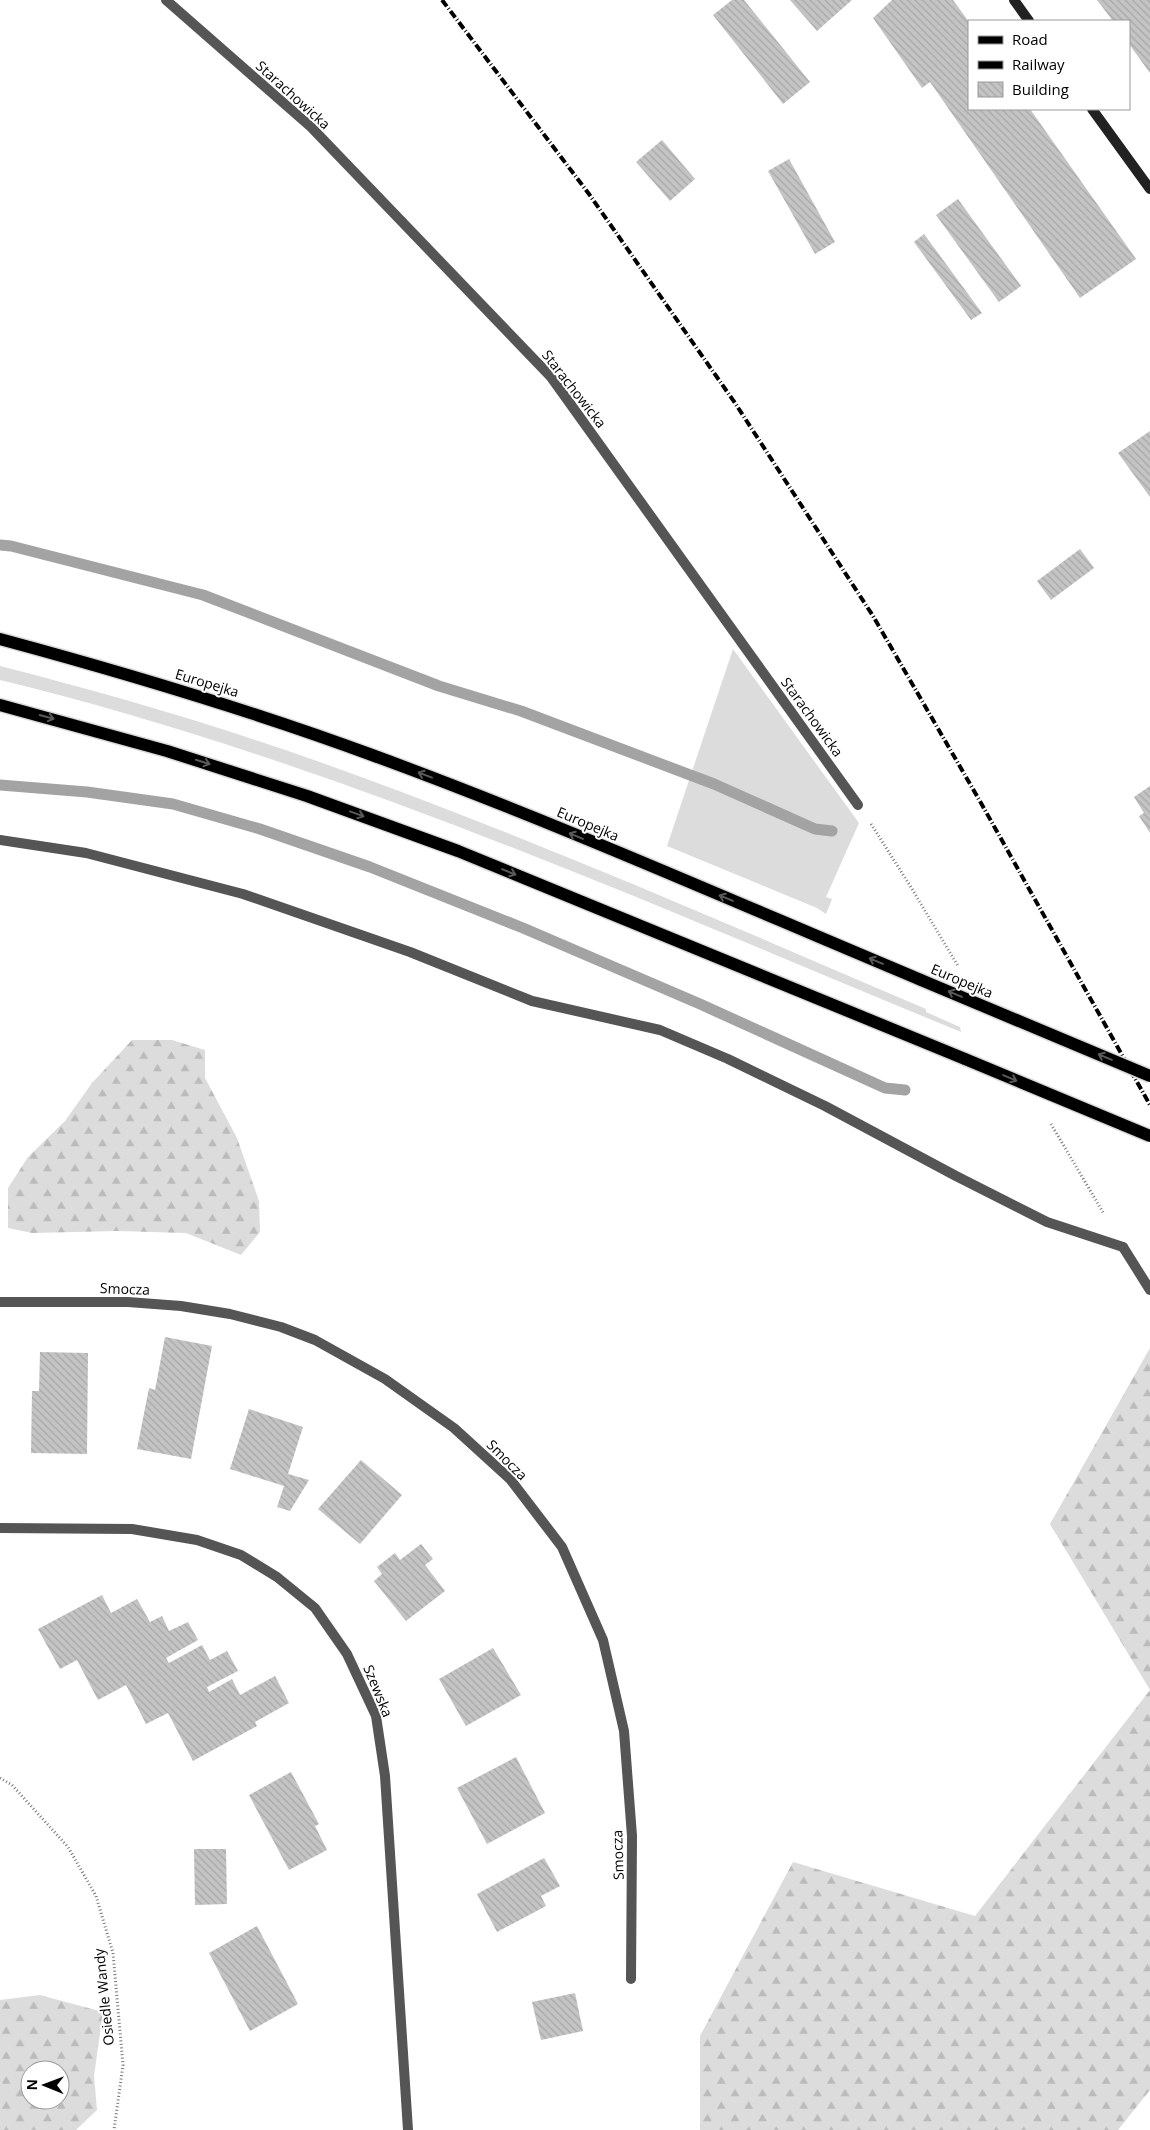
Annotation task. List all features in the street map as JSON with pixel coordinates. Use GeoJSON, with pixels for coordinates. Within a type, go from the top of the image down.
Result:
{"type":"FeatureCollection","features":[{"type":"Feature","properties":{"kind":"main road"},"geometry":{"type":"LineString","coordinates":[[1014,0],[1028,20]]}},
{"type":"Feature","properties":{"kind":"main road"},"geometry":{"type":"LineString","coordinates":[[1093,110],[1150,189]]}},
{"type":"Feature","properties":{"kind":"main road","name":"Europejka"},"geometry":{"type":"LineString","coordinates":[[0,639],[94,664],[231,706],[380,758],[481,796],[1150,1076]]}},
{"type":"Feature","properties":{"kind":"main road"},"geometry":{"type":"LineString","coordinates":[[0,705],[167,751],[307,796],[458,851],[1150,1136]]}},
{"type":"Feature","properties":{"kind":"street","name":"Starachowicka"},"geometry":{"type":"LineString","coordinates":[[166,0],[310,127],[551,377],[858,805]]}},
{"type":"Feature","properties":{"kind":"street"},"geometry":{"type":"LineString","coordinates":[[0,840],[86,853],[242,894],[410,952],[532,1001],[660,1030],[825,1106],[1047,1222],[1123,1247],[1150,1290]]}},
{"type":"Feature","properties":{"kind":"street","name":"Smocza"},"geometry":{"type":"LineString","coordinates":[[0,1302],[128,1302],[181,1306],[230,1314],[281,1327],[315,1340],[385,1379],[454,1428],[510,1479],[562,1547],[603,1640],[624,1731],[632,1845],[631,1979]]}},
{"type":"Feature","properties":{"kind":"street","name":"Szewska"},"geometry":{"type":"LineString","coordinates":[[0,1528],[132,1529],[197,1540],[241,1555],[277,1578],[315,1608],[347,1654],[376,1716],[385,1776],[408,2130]]}},
{"type":"Feature","properties":{"kind":"path","name":"Osiedle Wandy"},"geometry":{"type":"LineString","coordinates":[[0,1778],[12,1785],[68,1847],[96,1896],[113,1953],[123,2065],[114,2130]]}},
{"type":"Feature","properties":{"kind":"green space"},"geometry":{"type":"Polygon","coordinates":[[[733,649],[859,823],[826,897],[832,899],[826,914],[817,908],[667,846],[733,649]]]}},
{"type":"Feature","properties":{"kind":"green space"},"geometry":{"type":"Polygon","coordinates":[[[0,666],[137,703],[227,731],[317,761],[432,804],[645,889],[926,1009],[926,1012],[960,1027],[961,1032],[606,885],[367,793],[246,751],[124,713],[0,680],[0,666]]]}},
{"type":"Feature","properties":{"kind":"green space"},"geometry":{"type":"Polygon","coordinates":[[[132,1040],[172,1040],[205,1050],[205,1078],[237,1138],[259,1201],[260,1232],[241,1255],[186,1233],[117,1231],[32,1233],[8,1228],[8,1188],[28,1157],[65,1121],[92,1083],[132,1040]]]}},
{"type":"Feature","properties":{"kind":"green space"},"geometry":{"type":"Polygon","coordinates":[[[1150,1348],[1150,1690],[1050,1524],[1150,1348]]]}},
{"type":"Feature","properties":{"kind":"green space"},"geometry":{"type":"Polygon","coordinates":[[[1150,1690],[1150,2090],[1118,2130],[700,2130],[700,2036],[793,1862],[975,1916],[1150,1690]]]}},
{"type":"Feature","properties":{"kind":"green space"},"geometry":{"type":"Polygon","coordinates":[[[40,1995],[103,2012],[94,2076],[97,2110],[76,2130],[0,2130],[0,2000],[40,1995]]]}},
{"type":"Feature","properties":{"kind":"building"},"geometry":{"type":"Polygon","coordinates":[[[732,0],[744,0],[810,82],[783,104],[713,15],[732,0]]]}},
{"type":"Feature","properties":{"kind":"building"},"geometry":{"type":"Polygon","coordinates":[[[790,0],[852,0],[817,31],[790,0]]]}},
{"type":"Feature","properties":{"kind":"building"},"geometry":{"type":"Polygon","coordinates":[[[892,0],[953,0],[968,21],[968,110],[1031,110],[1136,259],[1080,298],[930,82],[922,88],[873,18],[892,0]]]}},
{"type":"Feature","properties":{"kind":"building"},"geometry":{"type":"Polygon","coordinates":[[[1097,0],[1150,0],[1150,73],[1130,45],[1130,20],[1112,20],[1097,0]]]}},
{"type":"Feature","properties":{"kind":"building"},"geometry":{"type":"Polygon","coordinates":[[[662,140],[695,179],[670,201],[636,162],[662,140]]]}},
{"type":"Feature","properties":{"kind":"building"},"geometry":{"type":"Polygon","coordinates":[[[789,159],[835,242],[815,254],[768,171],[789,159]]]}},
{"type":"Feature","properties":{"kind":"building"},"geometry":{"type":"Polygon","coordinates":[[[958,199],[1021,286],[999,302],[936,215],[958,199]]]}},
{"type":"Feature","properties":{"kind":"building"},"geometry":{"type":"Polygon","coordinates":[[[924,234],[982,313],[971,320],[914,242],[924,234]]]}},
{"type":"Feature","properties":{"kind":"building"},"geometry":{"type":"Polygon","coordinates":[[[1150,431],[1150,497],[1118,453],[1150,431]]]}},
{"type":"Feature","properties":{"kind":"building"},"geometry":{"type":"Polygon","coordinates":[[[1080,549],[1094,568],[1051,600],[1037,581],[1080,549]]]}},
{"type":"Feature","properties":{"kind":"building"},"geometry":{"type":"Polygon","coordinates":[[[1150,786],[1150,833],[1139,816],[1144,813],[1134,797],[1150,786]]]}},
{"type":"Feature","properties":{"kind":"building"},"geometry":{"type":"Polygon","coordinates":[[[165,1337],[212,1346],[191,1459],[137,1449],[149,1388],[155,1390],[165,1337]]]}},
{"type":"Feature","properties":{"kind":"building"},"geometry":{"type":"Polygon","coordinates":[[[40,1352],[88,1353],[87,1454],[31,1453],[32,1391],[39,1391],[40,1352]]]}},
{"type":"Feature","properties":{"kind":"building"},"geometry":{"type":"Polygon","coordinates":[[[249,1409],[303,1427],[288,1474],[309,1480],[290,1511],[277,1507],[284,1486],[230,1469],[249,1409]]]}},
{"type":"Feature","properties":{"kind":"building"},"geometry":{"type":"Polygon","coordinates":[[[361,1460],[402,1495],[360,1544],[318,1509],[361,1460]]]}},
{"type":"Feature","properties":{"kind":"building"},"geometry":{"type":"Polygon","coordinates":[[[421,1544],[433,1559],[425,1565],[445,1591],[406,1621],[374,1581],[382,1574],[377,1567],[395,1553],[400,1560],[421,1544]]]}},
{"type":"Feature","properties":{"kind":"building"},"geometry":{"type":"Polygon","coordinates":[[[102,1595],[111,1613],[137,1599],[150,1622],[162,1616],[169,1631],[188,1622],[198,1640],[166,1658],[169,1663],[202,1645],[210,1660],[227,1651],[238,1671],[207,1687],[209,1692],[232,1679],[240,1695],[275,1676],[289,1703],[255,1722],[257,1726],[193,1761],[168,1713],[146,1724],[126,1685],[98,1700],[77,1660],[60,1669],[38,1629],[102,1595]]]}},
{"type":"Feature","properties":{"kind":"building"},"geometry":{"type":"Polygon","coordinates":[[[493,1648],[521,1695],[466,1726],[439,1679],[493,1648]]]}},
{"type":"Feature","properties":{"kind":"building"},"geometry":{"type":"Polygon","coordinates":[[[516,1757],[545,1813],[487,1844],[457,1788],[516,1757]]]}},
{"type":"Feature","properties":{"kind":"building"},"geometry":{"type":"Polygon","coordinates":[[[291,1772],[319,1824],[315,1826],[327,1850],[289,1870],[249,1795],[291,1772]]]}},
{"type":"Feature","properties":{"kind":"building"},"geometry":{"type":"Polygon","coordinates":[[[194,1849],[226,1849],[227,1904],[195,1905],[194,1849]]]}},
{"type":"Feature","properties":{"kind":"building"},"geometry":{"type":"Polygon","coordinates":[[[544,1858],[560,1886],[541,1896],[546,1906],[497,1932],[477,1894],[544,1858]]]}},
{"type":"Feature","properties":{"kind":"building"},"geometry":{"type":"Polygon","coordinates":[[[257,1926],[298,2004],[250,2031],[209,1953],[257,1926]]]}},
{"type":"Feature","properties":{"kind":"building"},"geometry":{"type":"Polygon","coordinates":[[[575,1993],[583,2031],[541,2040],[532,2002],[575,1993]]]}},
{"type":"Feature","properties":{"kind":"waterway"},"geometry":{"type":"LineString","coordinates":[[0,545],[11,546],[203,595],[439,686],[521,711],[714,784],[815,829],[832,831]]}},
{"type":"Feature","properties":{"kind":"waterway"},"geometry":{"type":"LineString","coordinates":[[0,785],[87,792],[173,804],[260,829],[370,867],[523,928],[700,1004],[885,1088],[905,1090]]}},
{"type":"Feature","properties":{"kind":"railway"},"geometry":{"type":"LineString","coordinates":[[442,0],[589,194],[735,403],[873,616],[981,803],[1150,1105]]}}]}
